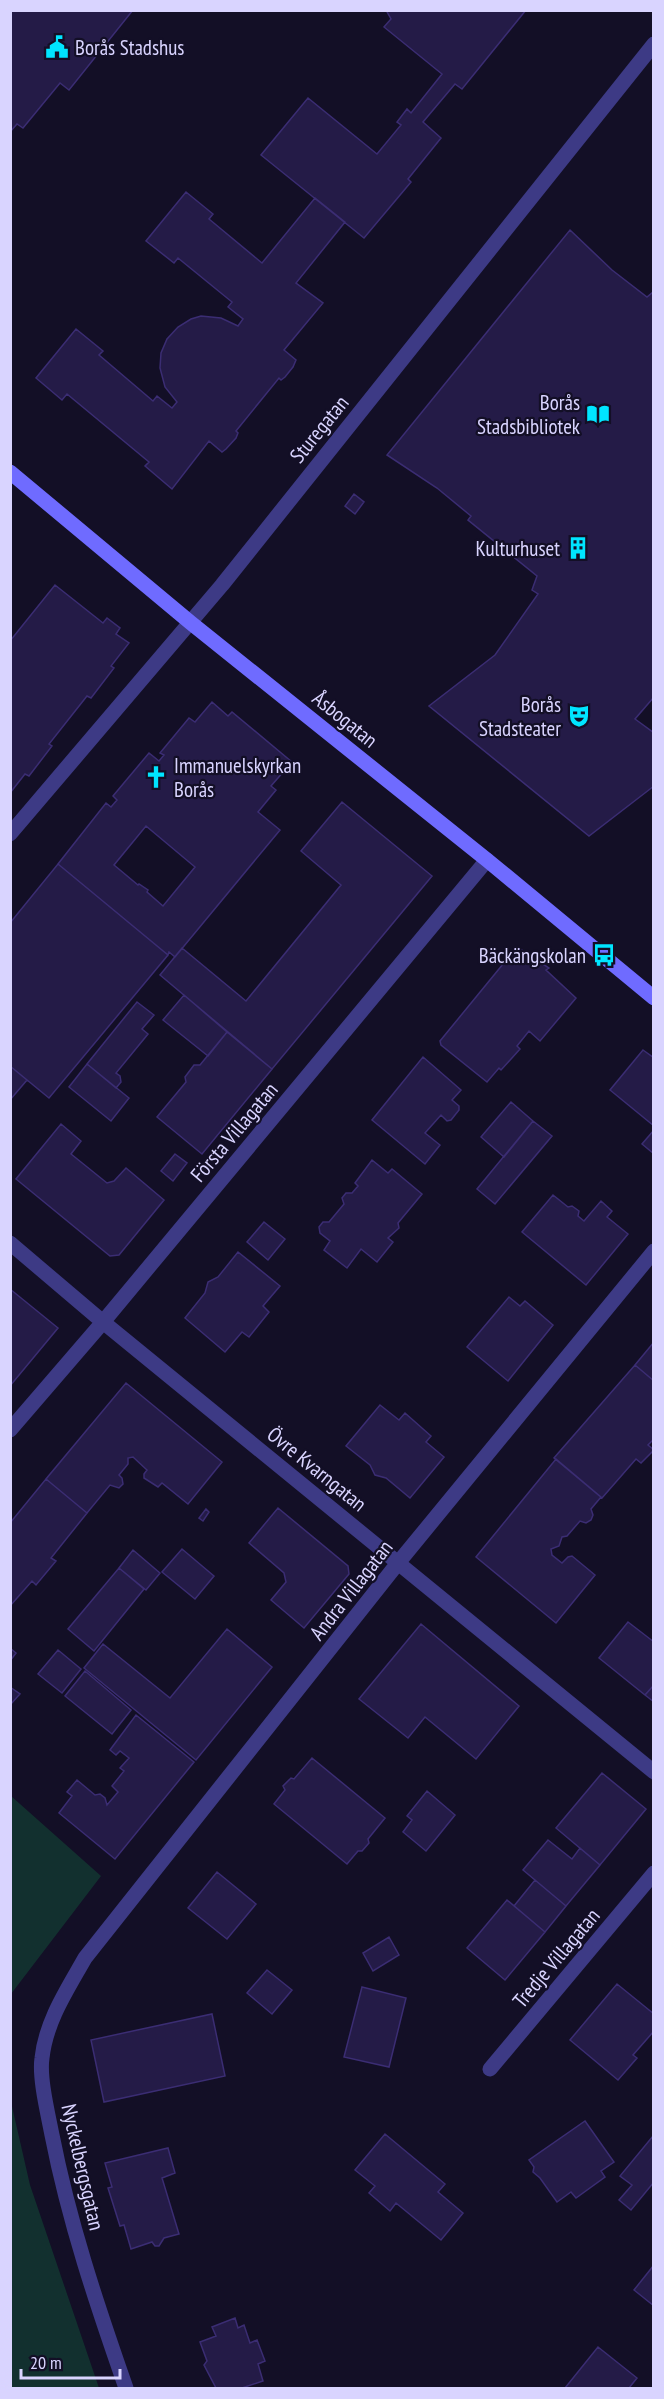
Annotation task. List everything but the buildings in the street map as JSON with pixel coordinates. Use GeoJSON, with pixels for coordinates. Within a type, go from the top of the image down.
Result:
{"type":"FeatureCollection","features":[{"type":"Feature","properties":{"kind":"street","name":"Sturegatan"},"geometry":{"type":"LineString","coordinates":[[10,834],[191,623],[654,44]]}},
{"type":"Feature","properties":{"kind":"street","name":"Åsbogatan"},"geometry":{"type":"LineString","coordinates":[[10,472],[191,623],[487,860],[654,998]]}},
{"type":"Feature","properties":{"kind":"street","name":"Första Villagatan"},"geometry":{"type":"LineString","coordinates":[[10,1430],[103,1322],[487,860]]}},
{"type":"Feature","properties":{"kind":"street","name":"Övre Kvarngatan"},"geometry":{"type":"LineString","coordinates":[[10,1243],[103,1322],[654,1772]]}},
{"type":"Feature","properties":{"kind":"street","name":"Andra Villagatan"},"geometry":{"type":"LineString","coordinates":[[85,1958],[398,1563],[654,1251]]}},
{"type":"Feature","properties":{"kind":"street","name":"Tredje Villagatan"},"geometry":{"type":"LineString","coordinates":[[490,2069],[654,1874]]}},
{"type":"Feature","properties":{"kind":"street","name":"Nyckelbergsgatan"},"geometry":{"type":"LineString","coordinates":[[85,1958],[51,2017],[41,2059],[46,2107],[63,2189],[91,2286],[126,2388]]}},
{"type":"Feature","properties":{"kind":"green space"},"geometry":{"type":"Polygon","coordinates":[[[11,1796],[101,1876],[11,1994],[11,1796]]]}},
{"type":"Feature","properties":{"kind":"green space"},"geometry":{"type":"Polygon","coordinates":[[[11,2102],[30,2185],[99,2388],[11,2388],[11,2102]]]}},
{"type":"Feature","properties":{"kind":"place","name":"Borås Stadshus"},"geometry":{"type":"Point","coordinates":[57,47]}},
{"type":"Feature","properties":{"kind":"place","name":"Borås Stadsbibliotek"},"geometry":{"type":"Point","coordinates":[598,414]}},
{"type":"Feature","properties":{"kind":"place","name":"Kulturhuset"},"geometry":{"type":"Point","coordinates":[578,548]}},
{"type":"Feature","properties":{"kind":"place","name":"Borås Stadsteater"},"geometry":{"type":"Point","coordinates":[579,716]}},
{"type":"Feature","properties":{"kind":"place","name":"Immanuelskyrkan Borås"},"geometry":{"type":"Point","coordinates":[156,777]}},
{"type":"Feature","properties":{"kind":"place","name":"Bäckängskolan"},"geometry":{"type":"Point","coordinates":[604,955]}}]}
